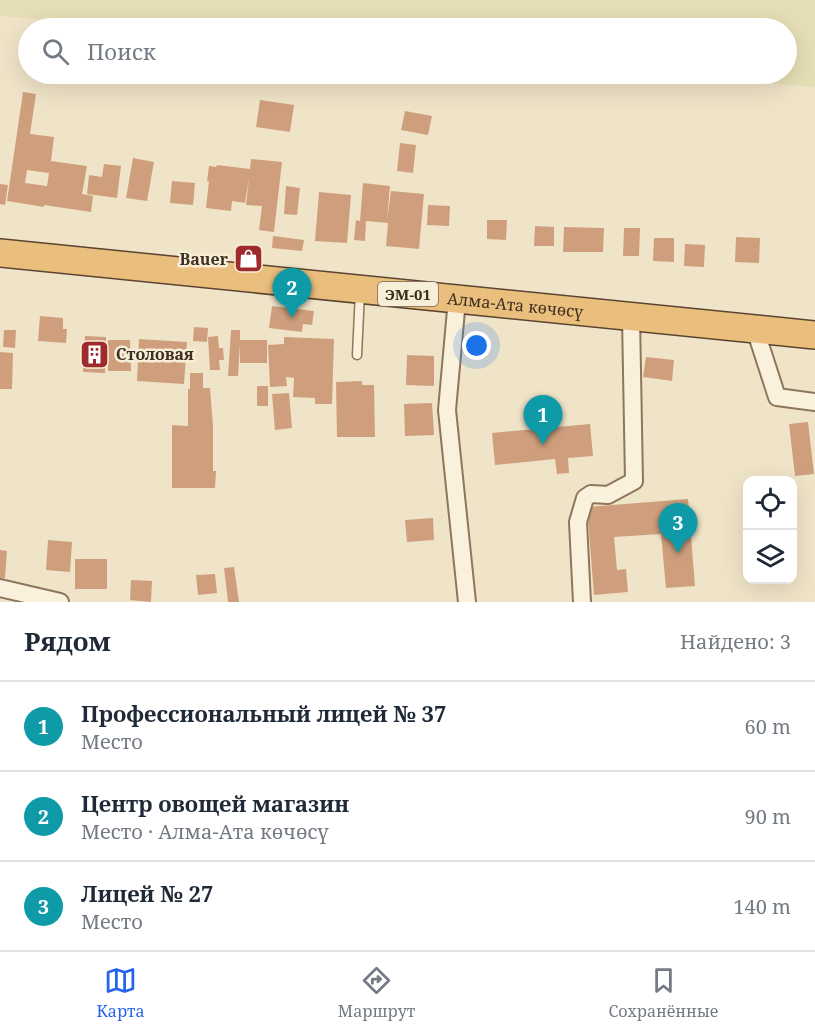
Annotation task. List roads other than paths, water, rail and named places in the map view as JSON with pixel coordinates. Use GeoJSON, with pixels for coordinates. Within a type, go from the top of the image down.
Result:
{"type":"FeatureCollection","features":[{"type":"Feature","properties":{"kind":"highway","name":"Алма-Ата көчөсү"},"geometry":{"type":"LineString","coordinates":[[0,253],[815,335]]}},
{"type":"Feature","properties":{"kind":"street"},"geometry":{"type":"LineString","coordinates":[[457,299],[447,410],[467,602]]}},
{"type":"Feature","properties":{"kind":"street"},"geometry":{"type":"LineString","coordinates":[[582,602],[578,522],[585,498],[591,494],[608,495],[634,481],[631,317]]}},
{"type":"Feature","properties":{"kind":"street"},"geometry":{"type":"LineString","coordinates":[[755,329],[777,397],[815,402]]}},
{"type":"Feature","properties":{"kind":"street"},"geometry":{"type":"LineString","coordinates":[[0,588],[60,602]]}},
{"type":"Feature","properties":{"kind":"lane"},"geometry":{"type":"LineString","coordinates":[[357,355],[361,289]]}},
{"type":"Feature","properties":{"kind":"place","name":"Bauer"},"geometry":{"type":"Point","coordinates":[249,259]}},
{"type":"Feature","properties":{"kind":"place","name":"Центр овощей магазин"},"geometry":{"type":"Point","coordinates":[292,318]}},
{"type":"Feature","properties":{"kind":"place","name":"Столовая"},"geometry":{"type":"Point","coordinates":[95,354]}},
{"type":"Feature","properties":{"kind":"place","name":"Профессиональный лицей № 37"},"geometry":{"type":"Point","coordinates":[543,445]}},
{"type":"Feature","properties":{"kind":"place","name":"Лицей № 27"},"geometry":{"type":"Point","coordinates":[678,553]}}]}
